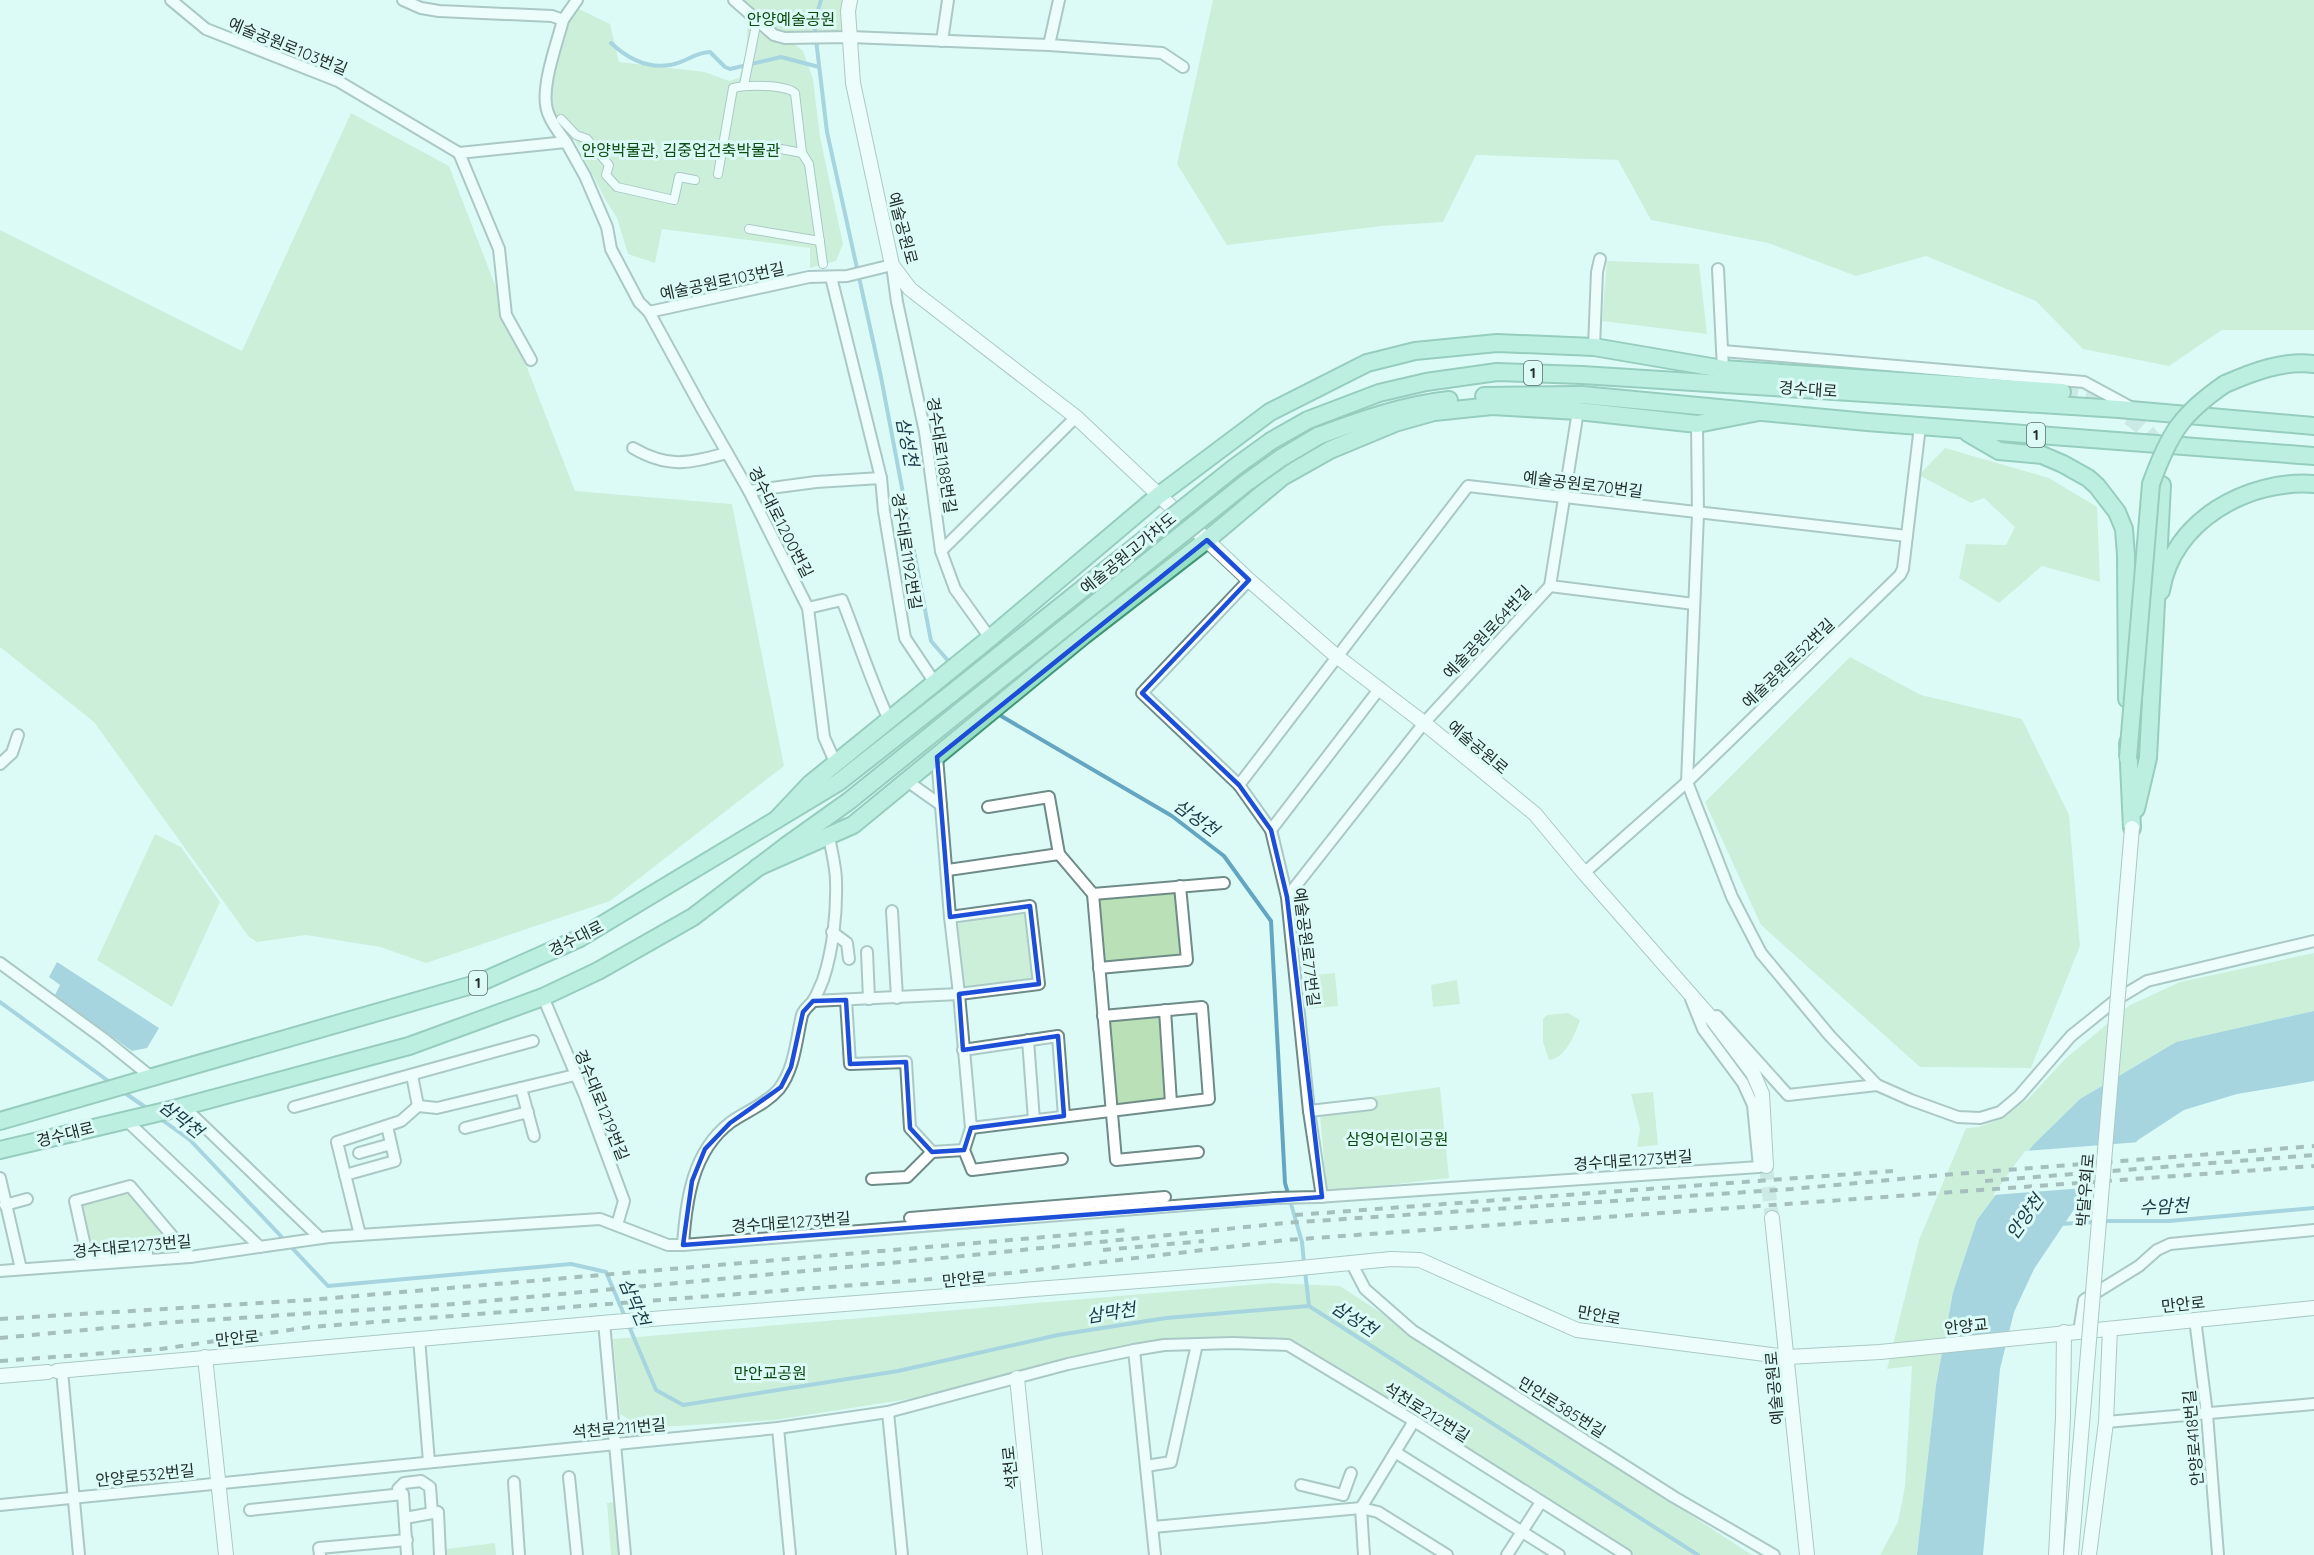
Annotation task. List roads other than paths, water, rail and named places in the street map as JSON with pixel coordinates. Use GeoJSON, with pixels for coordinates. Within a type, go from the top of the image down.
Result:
{"type":"FeatureCollection","features":[{"type":"Feature","properties":{"kind":"main road"},"geometry":{"type":"LineString","coordinates":[[777,820],[810,784],[835,762],[985,642],[1158,496],[1270,412],[1367,363],[1415,351],[1497,343],[1594,347],[1726,369],[2062,392]]}},
{"type":"Feature","properties":{"kind":"main road"},"geometry":{"type":"LineString","coordinates":[[2128,758],[2151,484],[2164,448],[2182,419],[2201,400],[2225,384],[2253,371],[2279,365],[2314,364]]}},
{"type":"Feature","properties":{"kind":"main road"},"geometry":{"type":"LineString","coordinates":[[1726,369],[1765,386]]}},
{"type":"Feature","properties":{"kind":"main road","name":"경수대로"},"geometry":{"type":"LineString","coordinates":[[1308,420],[1379,393],[1426,382],[1497,372],[1765,386],[2138,411],[2314,426]]}},
{"type":"Feature","properties":{"kind":"main road","name":"경수대로"},"geometry":{"type":"LineString","coordinates":[[1318,436],[1372,416],[1425,402],[1494,395],[1582,395],[1920,426],[2314,456]]}},
{"type":"Feature","properties":{"kind":"main road"},"geometry":{"type":"LineString","coordinates":[[758,867],[853,825],[990,715],[1083,636],[1207,540],[1282,477],[1330,450],[1395,423],[1434,412],[1492,405],[1578,411],[1697,424],[1759,412]]}},
{"type":"Feature","properties":{"kind":"main road","name":"예술공원고가차도"},"geometry":{"type":"LineString","coordinates":[[952,693],[1235,467],[1271,441],[1308,420]]}},
{"type":"Feature","properties":{"kind":"main road"},"geometry":{"type":"LineString","coordinates":[[1962,429],[2000,451],[2042,455],[2088,478],[2107,496],[2117,512],[2124,530],[2126,555],[2128,758],[2132,828]]}},
{"type":"Feature","properties":{"kind":"main road","name":"예술공원고가차도"},"geometry":{"type":"LineString","coordinates":[[758,867],[849,801],[1246,483],[1281,458],[1318,436]]}},
{"type":"Feature","properties":{"kind":"main road"},"geometry":{"type":"LineString","coordinates":[[2156,624],[2162,585],[2172,559],[2184,540],[2202,520],[2220,507],[2246,494],[2294,482],[2314,484]]}},
{"type":"Feature","properties":{"kind":"main road"},"geometry":{"type":"LineString","coordinates":[[2132,828],[2148,758],[2156,624],[2155,582],[2162,485]]}},
{"type":"Feature","properties":{"kind":"main road","name":"경수대로"},"geometry":{"type":"LineString","coordinates":[[0,1120],[479,983],[580,938],[839,782],[952,693]]}},
{"type":"Feature","properties":{"kind":"main road","name":"1"},"geometry":{"type":"LineString","coordinates":[[128,1119],[409,1046],[543,997],[598,971],[693,917],[758,867]]}},
{"type":"Feature","properties":{"kind":"main road","name":"경수대로"},"geometry":{"type":"LineString","coordinates":[[0,1150],[128,1119]]}},
{"type":"Feature","properties":{"kind":"street","name":"예술공원로103번길"},"geometry":{"type":"LineString","coordinates":[[171,0],[206,29],[338,81],[459,153]]}},
{"type":"Feature","properties":{"kind":"street"},"geometry":{"type":"LineString","coordinates":[[403,0],[421,8],[439,11],[552,16],[563,20],[577,0]]}},
{"type":"Feature","properties":{"kind":"street"},"geometry":{"type":"LineString","coordinates":[[734,0],[774,35],[1049,45],[1162,53],[1183,67]]}},
{"type":"Feature","properties":{"kind":"street","name":"예술공원로"},"geometry":{"type":"LineString","coordinates":[[850,0],[844,37],[886,266],[910,289],[1077,417],[1249,580],[1337,656],[1424,723],[1535,814],[1713,1020],[1753,1072],[1762,1094],[1766,1166]]}},
{"type":"Feature","properties":{"kind":"street"},"geometry":{"type":"LineString","coordinates":[[942,41],[948,0]]}},
{"type":"Feature","properties":{"kind":"street"},"geometry":{"type":"LineString","coordinates":[[1049,45],[1059,0]]}},
{"type":"Feature","properties":{"kind":"street","name":"예술공원로103번길"},"geometry":{"type":"LineString","coordinates":[[563,20],[547,84],[545,100],[548,112],[585,176],[607,227],[611,249],[639,302],[649,312],[809,277],[847,276],[886,266]]}},
{"type":"Feature","properties":{"kind":"street"},"geometry":{"type":"LineString","coordinates":[[744,85],[757,20]]}},
{"type":"Feature","properties":{"kind":"street"},"geometry":{"type":"LineString","coordinates":[[718,174],[733,88],[744,85],[784,88],[795,93],[802,153],[809,164],[823,264]]}},
{"type":"Feature","properties":{"kind":"street"},"geometry":{"type":"LineString","coordinates":[[561,119],[576,135],[587,139],[609,165],[606,175],[617,187],[674,200],[679,177],[695,180]]}},
{"type":"Feature","properties":{"kind":"street"},"geometry":{"type":"LineString","coordinates":[[531,360],[506,315],[499,249],[459,153],[566,142]]}},
{"type":"Feature","properties":{"kind":"street"},"geometry":{"type":"LineString","coordinates":[[781,149],[802,153]]}},
{"type":"Feature","properties":{"kind":"street"},"geometry":{"type":"LineString","coordinates":[[749,230],[820,241]]}},
{"type":"Feature","properties":{"kind":"street"},"geometry":{"type":"LineString","coordinates":[[1594,347],[1597,272],[1600,259]]}},
{"type":"Feature","properties":{"kind":"street","name":"경수대로1188번길"},"geometry":{"type":"LineString","coordinates":[[886,266],[897,302],[925,432],[941,551],[955,589],[985,642]]}},
{"type":"Feature","properties":{"kind":"street"},"geometry":{"type":"LineString","coordinates":[[1718,269],[1726,369]]}},
{"type":"Feature","properties":{"kind":"street","name":"경수대로1192번길"},"geometry":{"type":"LineString","coordinates":[[831,277],[881,478],[905,638],[937,681]]}},
{"type":"Feature","properties":{"kind":"street","name":"경수대로1200번길"},"geometry":{"type":"LineString","coordinates":[[649,312],[749,491],[808,608],[824,737],[835,762]]}},
{"type":"Feature","properties":{"kind":"street"},"geometry":{"type":"LineString","coordinates":[[1723,351],[2084,382],[2138,411]]}},
{"type":"Feature","properties":{"kind":"street","name":"예술공원로64번길"},"geometry":{"type":"LineString","coordinates":[[1287,897],[1424,723],[1550,586],[1578,411]]}},
{"type":"Feature","properties":{"kind":"street"},"geometry":{"type":"LineString","coordinates":[[941,551],[1077,417]]}},
{"type":"Feature","properties":{"kind":"street"},"geometry":{"type":"LineString","coordinates":[[1697,424],[1698,514],[1687,782],[1732,897],[1761,953],[1830,1036],[1877,1085],[1958,1117],[1980,1118],[2000,1112],[2019,1096],[2071,1036],[2117,999],[2147,981],[2314,941]]}},
{"type":"Feature","properties":{"kind":"street","name":"예술공원로52번길"},"geometry":{"type":"LineString","coordinates":[[1584,873],[1687,782],[1904,569],[1920,426]]}},
{"type":"Feature","properties":{"kind":"street"},"geometry":{"type":"LineString","coordinates":[[633,448],[648,457],[666,463],[682,464],[727,453]]}},
{"type":"Feature","properties":{"kind":"street"},"geometry":{"type":"LineString","coordinates":[[749,491],[816,482],[881,478]]}},
{"type":"Feature","properties":{"kind":"street","name":"예술공원로70번길"},"geometry":{"type":"LineString","coordinates":[[1337,656],[1468,486],[1907,536]]}},
{"type":"Feature","properties":{"kind":"street","name":"예술공원로77번길"},"geometry":{"type":"LineString","coordinates":[[1249,580],[1142,693],[1239,785],[1271,830],[1287,897],[1319,1197]]}},
{"type":"Feature","properties":{"kind":"street"},"geometry":{"type":"LineString","coordinates":[[1550,586],[1694,604]]}},
{"type":"Feature","properties":{"kind":"street"},"geometry":{"type":"LineString","coordinates":[[808,608],[842,600],[866,667],[889,720]]}},
{"type":"Feature","properties":{"kind":"street"},"geometry":{"type":"LineString","coordinates":[[1239,785],[1337,656]]}},
{"type":"Feature","properties":{"kind":"street"},"geometry":{"type":"LineString","coordinates":[[1271,830],[1380,688]]}},
{"type":"Feature","properties":{"kind":"street"},"geometry":{"type":"LineString","coordinates":[[0,764],[12,753],[18,735]]}},
{"type":"Feature","properties":{"kind":"street"},"geometry":{"type":"LineString","coordinates":[[937,757],[971,1128],[964,1150],[972,1170],[1062,1159]]}},
{"type":"Feature","properties":{"kind":"street"},"geometry":{"type":"LineString","coordinates":[[907,781],[941,805]]}},
{"type":"Feature","properties":{"kind":"street"},"geometry":{"type":"LineString","coordinates":[[988,807],[1050,797],[1059,854],[1093,894],[1116,1160],[1198,1152]]}},
{"type":"Feature","properties":{"kind":"street","name":"박달우회로"},"geometry":{"type":"LineString","coordinates":[[2071,1555],[2132,828]]}},
{"type":"Feature","properties":{"kind":"street"},"geometry":{"type":"LineString","coordinates":[[683,1245],[685,1214],[692,1181],[705,1149],[730,1123],[769,1099],[780,1087],[791,1067],[803,1012],[813,1001],[822,981],[832,932],[837,880],[829,836]]}},
{"type":"Feature","properties":{"kind":"street"},"geometry":{"type":"LineString","coordinates":[[948,870],[1059,854]]}},
{"type":"Feature","properties":{"kind":"street"},"geometry":{"type":"LineString","coordinates":[[1093,894],[1224,883]]}},
{"type":"Feature","properties":{"kind":"street"},"geometry":{"type":"LineString","coordinates":[[1099,968],[1186,960],[1180,886]]}},
{"type":"Feature","properties":{"kind":"street"},"geometry":{"type":"LineString","coordinates":[[813,1001],[959,994],[1040,984],[1030,906],[950,916]]}},
{"type":"Feature","properties":{"kind":"street"},"geometry":{"type":"LineString","coordinates":[[892,911],[897,998]]}},
{"type":"Feature","properties":{"kind":"street"},"geometry":{"type":"LineString","coordinates":[[832,932],[848,943],[849,959]]}},
{"type":"Feature","properties":{"kind":"street"},"geometry":{"type":"LineString","coordinates":[[867,952],[869,999]]}},
{"type":"Feature","properties":{"kind":"street"},"geometry":{"type":"LineString","coordinates":[[0,963],[104,1039],[150,1076]]}},
{"type":"Feature","properties":{"kind":"street"},"geometry":{"type":"LineString","coordinates":[[1689,993],[1712,1010],[1788,1095],[1877,1085]]}},
{"type":"Feature","properties":{"kind":"street","name":"경수대로1273번길"},"geometry":{"type":"LineString","coordinates":[[0,1271],[88,1259],[190,1257],[318,1238],[600,1219],[668,1245],[683,1245],[1107,1207],[1319,1197],[1759,1167],[1753,1105],[1743,1083],[1703,1029],[1689,993]]}},
{"type":"Feature","properties":{"kind":"street","name":"경수대로1219번길"},"geometry":{"type":"LineString","coordinates":[[543,997],[574,1075],[585,1096],[624,1201],[617,1225]]}},
{"type":"Feature","properties":{"kind":"street"},"geometry":{"type":"LineString","coordinates":[[846,1000],[850,1064],[906,1062],[910,1128],[932,1152]]}},
{"type":"Feature","properties":{"kind":"street"},"geometry":{"type":"LineString","coordinates":[[971,1128],[1209,1099],[1202,1007],[1103,1016]]}},
{"type":"Feature","properties":{"kind":"street"},"geometry":{"type":"LineString","coordinates":[[1165,1010],[1171,1103]]}},
{"type":"Feature","properties":{"kind":"street"},"geometry":{"type":"LineString","coordinates":[[963,1050],[1058,1036],[1064,1116]]}},
{"type":"Feature","properties":{"kind":"street"},"geometry":{"type":"LineString","coordinates":[[1028,1040],[1034,1120]]}},
{"type":"Feature","properties":{"kind":"street"},"geometry":{"type":"LineString","coordinates":[[294,1107],[533,1041]]}},
{"type":"Feature","properties":{"kind":"street"},"geometry":{"type":"LineString","coordinates":[[412,1075],[418,1106]]}},
{"type":"Feature","properties":{"kind":"street"},"geometry":{"type":"LineString","coordinates":[[360,1235],[337,1142],[401,1121],[418,1106],[437,1108],[574,1075]]}},
{"type":"Feature","properties":{"kind":"street"},"geometry":{"type":"LineString","coordinates":[[521,1088],[534,1136]]}},
{"type":"Feature","properties":{"kind":"street"},"geometry":{"type":"LineString","coordinates":[[1309,1110],[1371,1104]]}},
{"type":"Feature","properties":{"kind":"street"},"geometry":{"type":"LineString","coordinates":[[179,1107],[318,1238]]}},
{"type":"Feature","properties":{"kind":"street"},"geometry":{"type":"LineString","coordinates":[[465,1128],[528,1112]]}},
{"type":"Feature","properties":{"kind":"street"},"geometry":{"type":"LineString","coordinates":[[128,1119],[263,1247]]}},
{"type":"Feature","properties":{"kind":"street"},"geometry":{"type":"LineString","coordinates":[[345,1175],[395,1161],[387,1126]]}},
{"type":"Feature","properties":{"kind":"street"},"geometry":{"type":"LineString","coordinates":[[360,1153],[391,1144]]}},
{"type":"Feature","properties":{"kind":"street"},"geometry":{"type":"LineString","coordinates":[[872,1179],[907,1177],[932,1152],[964,1150]]}},
{"type":"Feature","properties":{"kind":"street"},"geometry":{"type":"LineString","coordinates":[[0,1178],[21,1269]]}},
{"type":"Feature","properties":{"kind":"street"},"geometry":{"type":"LineString","coordinates":[[159,1253],[88,1259],[75,1201],[130,1186],[190,1257]]}},
{"type":"Feature","properties":{"kind":"street"},"geometry":{"type":"LineString","coordinates":[[910,1218],[1107,1207],[1166,1197]]}},
{"type":"Feature","properties":{"kind":"street"},"geometry":{"type":"LineString","coordinates":[[5,1205],[27,1199]]}},
{"type":"Feature","properties":{"kind":"street","name":"예술공원로"},"geometry":{"type":"LineString","coordinates":[[1772,1218],[1807,1555]]}},
{"type":"Feature","properties":{"kind":"street"},"geometry":{"type":"LineString","coordinates":[[2079,1332],[2084,1300],[2139,1266],[2157,1250],[2170,1244],[2314,1230]]}},
{"type":"Feature","properties":{"kind":"street","name":"만안로"},"geometry":{"type":"LineString","coordinates":[[0,1376],[608,1322],[1280,1270],[1391,1259],[1420,1260],[1577,1330],[1788,1357],[1880,1352]]}},
{"type":"Feature","properties":{"kind":"street","name":"만안로385번길"},"geometry":{"type":"LineString","coordinates":[[1352,1263],[1365,1289],[1413,1331],[1674,1497],[1774,1555]]}},
{"type":"Feature","properties":{"kind":"street","name":"만안로"},"geometry":{"type":"LineString","coordinates":[[2060,1333],[2314,1308]]}},
{"type":"Feature","properties":{"kind":"street","name":"안양로418번길"},"geometry":{"type":"LineString","coordinates":[[2195,1319],[2207,1414],[2218,1555]]}},
{"type":"Feature","properties":{"kind":"street"},"geometry":{"type":"LineString","coordinates":[[608,1322],[614,1444],[625,1555]]}},
{"type":"Feature","properties":{"kind":"street"},"geometry":{"type":"LineString","coordinates":[[2089,1555],[2106,1422],[2110,1329]]}},
{"type":"Feature","properties":{"kind":"street"},"geometry":{"type":"LineString","coordinates":[[2056,1555],[2062,1417],[2060,1333]]}},
{"type":"Feature","properties":{"kind":"street","name":"안양교"},"geometry":{"type":"LineString","coordinates":[[1880,1352],[2060,1333]]}},
{"type":"Feature","properties":{"kind":"street"},"geometry":{"type":"LineString","coordinates":[[419,1338],[429,1462]]}},
{"type":"Feature","properties":{"kind":"street"},"geometry":{"type":"LineString","coordinates":[[1146,1466],[1171,1462],[1197,1344]]}},
{"type":"Feature","properties":{"kind":"street","name":"석천로212번길"},"geometry":{"type":"LineString","coordinates":[[1017,1378],[1164,1345],[1288,1345],[1626,1555]]}},
{"type":"Feature","properties":{"kind":"street"},"geometry":{"type":"LineString","coordinates":[[1134,1350],[1155,1555]]}},
{"type":"Feature","properties":{"kind":"street","name":"안양로532번길"},"geometry":{"type":"LineString","coordinates":[[205,1357],[226,1555]]}},
{"type":"Feature","properties":{"kind":"street"},"geometry":{"type":"LineString","coordinates":[[56,1371],[74,1498],[79,1555]]}},
{"type":"Feature","properties":{"kind":"street","name":"석천로211번길"},"geometry":{"type":"LineString","coordinates":[[219,1484],[778,1428],[888,1412],[1017,1378]]}},
{"type":"Feature","properties":{"kind":"street","name":"석천로"},"geometry":{"type":"LineString","coordinates":[[1017,1378],[1035,1555]]}},
{"type":"Feature","properties":{"kind":"street"},"geometry":{"type":"LineString","coordinates":[[2106,1422],[2314,1404]]}},
{"type":"Feature","properties":{"kind":"street"},"geometry":{"type":"LineString","coordinates":[[888,1412],[902,1555]]}},
{"type":"Feature","properties":{"kind":"street"},"geometry":{"type":"LineString","coordinates":[[1364,1555],[1361,1508],[1413,1421]]}},
{"type":"Feature","properties":{"kind":"street"},"geometry":{"type":"LineString","coordinates":[[778,1428],[790,1555]]}},
{"type":"Feature","properties":{"kind":"street"},"geometry":{"type":"LineString","coordinates":[[1395,1452],[1559,1555]]}},
{"type":"Feature","properties":{"kind":"street"},"geometry":{"type":"LineString","coordinates":[[1301,1485],[1343,1495],[1351,1473]]}},
{"type":"Feature","properties":{"kind":"street"},"geometry":{"type":"LineString","coordinates":[[569,1477],[577,1555]]}},
{"type":"Feature","properties":{"kind":"street"},"geometry":{"type":"LineString","coordinates":[[398,1489],[404,1482],[421,1481],[430,1487],[432,1513]]}},
{"type":"Feature","properties":{"kind":"street"},"geometry":{"type":"LineString","coordinates":[[514,1482],[519,1555]]}},
{"type":"Feature","properties":{"kind":"street","name":"안양로532번길"},"geometry":{"type":"LineString","coordinates":[[0,1505],[219,1484]]}},
{"type":"Feature","properties":{"kind":"street"},"geometry":{"type":"LineString","coordinates":[[250,1510],[403,1494],[407,1555]]}},
{"type":"Feature","properties":{"kind":"street"},"geometry":{"type":"LineString","coordinates":[[1507,1555],[1541,1502]]}},
{"type":"Feature","properties":{"kind":"street"},"geometry":{"type":"LineString","coordinates":[[1152,1527],[1361,1508],[1378,1512],[1447,1555]]}},
{"type":"Feature","properties":{"kind":"street"},"geometry":{"type":"LineString","coordinates":[[405,1518],[438,1512],[440,1555]]}},
{"type":"Feature","properties":{"kind":"street"},"geometry":{"type":"LineString","coordinates":[[320,1555],[319,1548],[406,1540]]}},
{"type":"Feature","properties":{"kind":"water"},"geometry":{"type":"Polygon","coordinates":[[[57,962],[159,1028],[147,1048],[132,1051],[55,995],[60,985],[49,977],[57,962]]]}},
{"type":"Feature","properties":{"kind":"water","name":"안양천"},"geometry":{"type":"Polygon","coordinates":[[[2314,1011],[2314,1081],[2237,1094],[2184,1110],[2138,1140],[2081,1199],[2034,1269],[2014,1312],[2000,1369],[1983,1555],[1917,1555],[1936,1385],[1953,1292],[1977,1220],[2033,1145],[2080,1099],[2176,1042],[2314,1011]]]}},
{"type":"Feature","properties":{"kind":"waterway","name":"삼성천"},"geometry":{"type":"LineString","coordinates":[[821,0],[814,23],[827,132],[881,377],[931,641],[951,664]]}},
{"type":"Feature","properties":{"kind":"waterway"},"geometry":{"type":"LineString","coordinates":[[611,43],[630,58],[645,64],[661,66],[675,64],[710,52],[730,69],[781,57],[819,67]]}},
{"type":"Feature","properties":{"kind":"waterway","name":"삼성천"},"geometry":{"type":"LineString","coordinates":[[996,713],[1172,816],[1224,856],[1271,921],[1285,1183],[1302,1242],[1304,1263]]}},
{"type":"Feature","properties":{"kind":"waterway","name":"삼막천"},"geometry":{"type":"LineString","coordinates":[[0,1002],[111,1083]]}},
{"type":"Feature","properties":{"kind":"waterway","name":"삼막천"},"geometry":{"type":"LineString","coordinates":[[122,1091],[148,1109]]}},
{"type":"Feature","properties":{"kind":"waterway","name":"삼막천"},"geometry":{"type":"LineString","coordinates":[[158,1117],[190,1140],[328,1286],[571,1264],[606,1272],[656,1390],[683,1405],[898,1371],[1058,1335],[1166,1318],[1309,1306]]}},
{"type":"Feature","properties":{"kind":"waterway","name":"수암천"},"geometry":{"type":"LineString","coordinates":[[2102,1221],[2169,1221],[2314,1208]]}},
{"type":"Feature","properties":{"kind":"waterway","name":"수암천"},"geometry":{"type":"LineString","coordinates":[[2060,1224],[2095,1222]]}},
{"type":"Feature","properties":{"kind":"waterway","name":"삼성천"},"geometry":{"type":"LineString","coordinates":[[1305,1271],[1309,1306],[1698,1555]]}},
{"type":"Feature","properties":{"kind":"tunnel"},"geometry":{"type":"LineString","coordinates":[[2062,392],[2094,399],[2125,415],[2144,429],[2157,445],[2160,454]]}},
{"type":"Feature","properties":{"kind":"tunnel"},"geometry":{"type":"LineString","coordinates":[[1766,1166],[1772,1218]]}},
{"type":"Feature","properties":{"kind":"railway"},"geometry":{"type":"LineString","coordinates":[[0,1338],[161,1323],[455,1304],[1285,1223],[1792,1189],[2314,1146]]}},
{"type":"Feature","properties":{"kind":"railway"},"geometry":{"type":"LineString","coordinates":[[1985,1181],[2314,1155]]}},
{"type":"Feature","properties":{"kind":"railway"},"geometry":{"type":"LineString","coordinates":[[0,1361],[161,1349],[310,1327],[1010,1273],[1287,1240],[2314,1166]]}},
{"type":"Feature","properties":{"kind":"railway"},"geometry":{"type":"LineString","coordinates":[[1295,1215],[1893,1171]]}},
{"type":"Feature","properties":{"kind":"railway"},"geometry":{"type":"LineString","coordinates":[[0,1319],[309,1300],[1127,1230]]}},
{"type":"Feature","properties":{"kind":"railway"},"geometry":{"type":"LineString","coordinates":[[1103,1250],[1204,1241]]}},
{"type":"Feature","properties":{"kind":"park label","name":"안양예술공원"},"geometry":{"type":"Point","coordinates":[791,19]}},
{"type":"Feature","properties":{"kind":"park label","name":"안양박물관, 김중업건축박물관"},"geometry":{"type":"Point","coordinates":[681,150]}},
{"type":"Feature","properties":{"kind":"park label","name":"삼영어린이공원"},"geometry":{"type":"Point","coordinates":[1397,1139]}},
{"type":"Feature","properties":{"kind":"park label","name":"만안교공원"},"geometry":{"type":"Point","coordinates":[770,1373]}}]}
